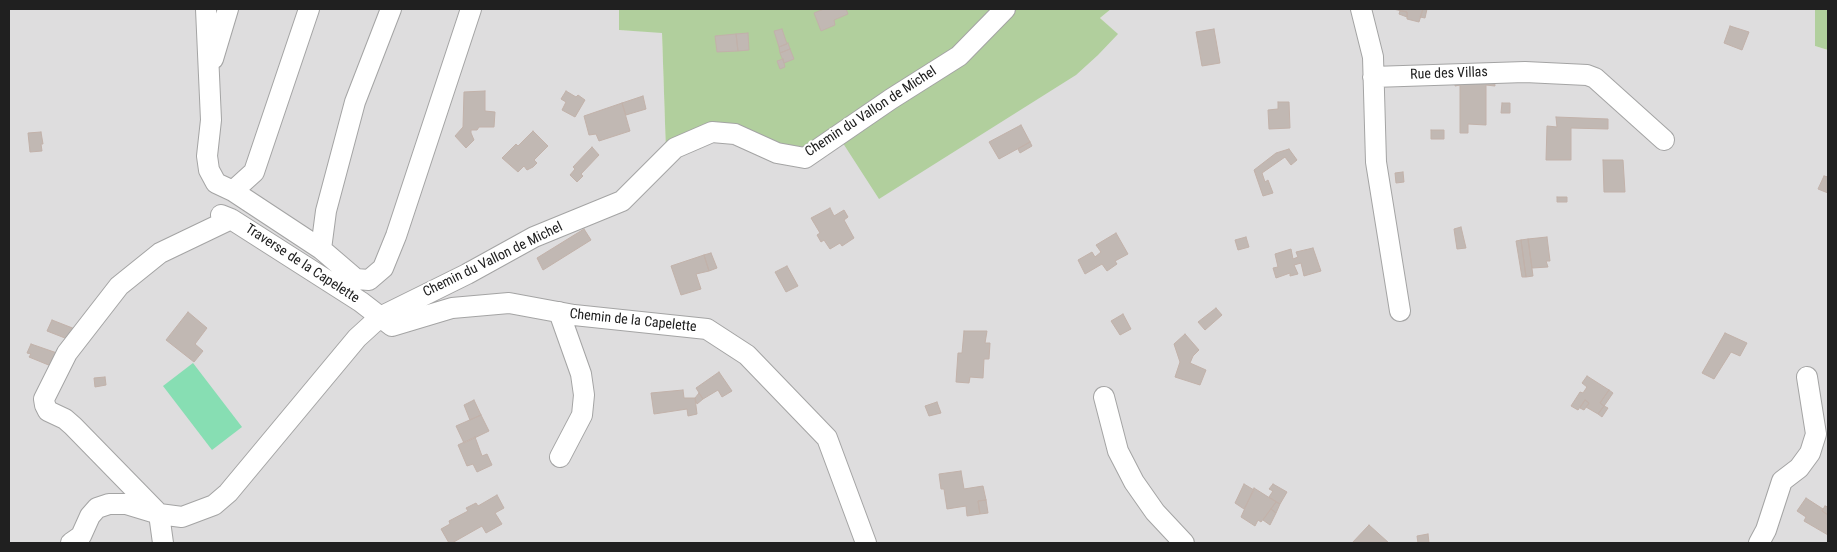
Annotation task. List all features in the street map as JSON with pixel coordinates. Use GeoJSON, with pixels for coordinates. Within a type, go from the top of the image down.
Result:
{"type":"FeatureCollection","features":[{"type":"Feature","properties":{"kind":"street"},"geometry":{"type":"LineString","coordinates":[[206,9],[211,120],[207,156],[209,170],[216,183],[233,191],[321,249],[356,279],[369,280],[383,268],[396,236],[471,9]]}},
{"type":"Feature","properties":{"kind":"street"},"geometry":{"type":"LineString","coordinates":[[208,76],[228,9]]}},
{"type":"Feature","properties":{"kind":"street"},"geometry":{"type":"LineString","coordinates":[[233,191],[254,172],[309,9]]}},
{"type":"Feature","properties":{"kind":"street"},"geometry":{"type":"LineString","coordinates":[[321,249],[326,210],[355,102],[391,9]]}},
{"type":"Feature","properties":{"kind":"street","name":"Chemin du Vallon de Michel"},"geometry":{"type":"LineString","coordinates":[[71,543],[81,536],[90,516],[97,508],[108,504],[126,504],[159,514],[182,517],[214,504],[228,493],[357,338],[380,317],[467,274],[534,237],[622,200],[675,148],[712,132],[735,134],[777,153],[805,158],[890,99],[959,56],[1005,9]]}},
{"type":"Feature","properties":{"kind":"street"},"geometry":{"type":"LineString","coordinates":[[1361,9],[1373,57],[1376,162],[1400,311]]}},
{"type":"Feature","properties":{"kind":"street","name":"Rue des Villas"},"geometry":{"type":"LineString","coordinates":[[1373,77],[1525,72],[1587,75],[1595,78],[1664,140]]}},
{"type":"Feature","properties":{"kind":"street","name":"Traverse de la Capelette"},"geometry":{"type":"LineString","coordinates":[[159,514],[73,426],[65,419],[48,411],[44,406],[44,399],[67,353],[118,286],[160,253],[226,217],[361,302],[380,317]]}},
{"type":"Feature","properties":{"kind":"street"},"geometry":{"type":"LineString","coordinates":[[356,279],[361,302]]}},
{"type":"Feature","properties":{"kind":"street","name":"Chemin de la Capelette"},"geometry":{"type":"LineString","coordinates":[[380,317],[392,326],[452,308],[509,303],[559,312],[707,329],[748,355],[827,438],[866,543]]}},
{"type":"Feature","properties":{"kind":"street"},"geometry":{"type":"LineString","coordinates":[[559,312],[582,374],[584,394],[582,415],[560,457]]}},
{"type":"Feature","properties":{"kind":"street"},"geometry":{"type":"LineString","coordinates":[[1759,543],[1766,530],[1782,481],[1799,468],[1810,453],[1816,434],[1807,377]]}},
{"type":"Feature","properties":{"kind":"street"},"geometry":{"type":"LineString","coordinates":[[1104,397],[1118,451],[1134,482],[1155,512],[1184,543]]}},
{"type":"Feature","properties":{"kind":"street"},"geometry":{"type":"LineString","coordinates":[[159,514],[163,543]]}},
{"type":"Feature","properties":{"kind":"shaded area"},"geometry":{"type":"Polygon","coordinates":[[[9,9],[619,9],[619,30],[662,32],[666,152],[1117,34],[1100,18],[1111,9],[1815,9],[1815,46],[1828,50],[1828,543],[9,543],[9,9]]]}},
{"type":"Feature","properties":{"kind":"green space"},"geometry":{"type":"Polygon","coordinates":[[[619,9],[1111,9],[1100,18],[1118,34],[1076,75],[879,199],[839,137],[789,161],[722,133],[666,153],[662,33],[619,30],[619,9]]]}},
{"type":"Feature","properties":{"kind":"green space"},"geometry":{"type":"Polygon","coordinates":[[[1815,9],[1828,9],[1828,50],[1815,46],[1815,9]]]}},
{"type":"Feature","properties":{"kind":"green space"},"geometry":{"type":"Polygon","coordinates":[[[193,363],[242,427],[212,450],[163,386],[193,363]]]}},
{"type":"Feature","properties":{"kind":"building"},"geometry":{"type":"Polygon","coordinates":[[[824,9],[846,9],[848,14],[834,20],[835,25],[821,31],[814,13],[824,9]]]}},
{"type":"Feature","properties":{"kind":"building"},"geometry":{"type":"Polygon","coordinates":[[[1393,9],[1423,9],[1419,22],[1407,19],[1407,12],[1393,9]]]}},
{"type":"Feature","properties":{"kind":"building"},"geometry":{"type":"Polygon","coordinates":[[[1423,9],[1427,9],[1425,18],[1420,17],[1423,9]]]}},
{"type":"Feature","properties":{"kind":"building"},"geometry":{"type":"Polygon","coordinates":[[[1400,11],[1407,12],[1407,17],[1399,14],[1400,11]]]}},
{"type":"Feature","properties":{"kind":"building"},"geometry":{"type":"Polygon","coordinates":[[[1730,26],[1749,32],[1742,50],[1724,43],[1730,26]]]}},
{"type":"Feature","properties":{"kind":"building"},"geometry":{"type":"Polygon","coordinates":[[[782,29],[787,44],[779,47],[774,31],[782,29]]]}},
{"type":"Feature","properties":{"kind":"building"},"geometry":{"type":"Polygon","coordinates":[[[1214,29],[1220,63],[1202,66],[1196,32],[1214,29]]]}},
{"type":"Feature","properties":{"kind":"building"},"geometry":{"type":"Polygon","coordinates":[[[748,33],[749,50],[738,51],[736,34],[748,33]]]}},
{"type":"Feature","properties":{"kind":"building"},"geometry":{"type":"Polygon","coordinates":[[[736,34],[738,51],[717,52],[715,36],[736,34]]]}},
{"type":"Feature","properties":{"kind":"building"},"geometry":{"type":"Polygon","coordinates":[[[788,43],[790,49],[780,53],[779,47],[788,43]]]}},
{"type":"Feature","properties":{"kind":"building"},"geometry":{"type":"Polygon","coordinates":[[[790,49],[794,59],[784,63],[780,53],[790,49]]]}},
{"type":"Feature","properties":{"kind":"building"},"geometry":{"type":"Polygon","coordinates":[[[783,59],[785,67],[780,69],[777,61],[783,59]]]}},
{"type":"Feature","properties":{"kind":"building"},"geometry":{"type":"Polygon","coordinates":[[[1494,77],[1495,86],[1486,85],[1486,125],[1468,124],[1468,133],[1460,133],[1460,85],[1455,86],[1455,78],[1494,77]]]}},
{"type":"Feature","properties":{"kind":"building"},"geometry":{"type":"Polygon","coordinates":[[[485,91],[485,111],[495,112],[494,127],[479,127],[477,130],[471,130],[474,140],[466,148],[455,136],[463,127],[464,92],[485,91]]]}},
{"type":"Feature","properties":{"kind":"building"},"geometry":{"type":"Polygon","coordinates":[[[566,91],[576,97],[578,95],[585,100],[575,117],[562,110],[566,102],[561,99],[566,91]]]}},
{"type":"Feature","properties":{"kind":"building"},"geometry":{"type":"Polygon","coordinates":[[[643,96],[646,109],[626,115],[622,103],[643,96]]]}},
{"type":"Feature","properties":{"kind":"building"},"geometry":{"type":"Polygon","coordinates":[[[1278,102],[1289,102],[1290,128],[1269,129],[1268,110],[1278,109],[1278,102]]]}},
{"type":"Feature","properties":{"kind":"building"},"geometry":{"type":"Polygon","coordinates":[[[622,103],[630,131],[599,141],[596,134],[589,135],[584,116],[622,103]]]}},
{"type":"Feature","properties":{"kind":"building"},"geometry":{"type":"Polygon","coordinates":[[[1502,103],[1510,103],[1510,113],[1501,113],[1502,103]]]}},
{"type":"Feature","properties":{"kind":"building"},"geometry":{"type":"Polygon","coordinates":[[[1556,117],[1608,119],[1608,129],[1571,128],[1571,160],[1546,160],[1547,126],[1557,127],[1556,117]]]}},
{"type":"Feature","properties":{"kind":"building"},"geometry":{"type":"Polygon","coordinates":[[[1021,125],[1030,142],[999,159],[989,142],[1021,125]]]}},
{"type":"Feature","properties":{"kind":"building"},"geometry":{"type":"Polygon","coordinates":[[[1431,130],[1444,130],[1444,139],[1431,139],[1431,130]]]}},
{"type":"Feature","properties":{"kind":"building"},"geometry":{"type":"Polygon","coordinates":[[[533,131],[548,146],[534,160],[537,163],[533,167],[527,170],[524,166],[518,172],[502,158],[533,131]]]}},
{"type":"Feature","properties":{"kind":"building"},"geometry":{"type":"Polygon","coordinates":[[[41,132],[42,151],[30,152],[28,133],[41,132]]]}},
{"type":"Feature","properties":{"kind":"building"},"geometry":{"type":"Polygon","coordinates":[[[1030,142],[1032,146],[1020,153],[1018,149],[1030,142]]]}},
{"type":"Feature","properties":{"kind":"building"},"geometry":{"type":"Polygon","coordinates":[[[592,147],[599,155],[581,174],[583,176],[577,182],[570,175],[575,169],[573,167],[592,147]]]}},
{"type":"Feature","properties":{"kind":"building"},"geometry":{"type":"Polygon","coordinates":[[[1289,149],[1297,160],[1291,165],[1285,157],[1262,173],[1265,182],[1268,180],[1273,193],[1263,196],[1254,170],[1276,153],[1289,149]]]}},
{"type":"Feature","properties":{"kind":"building"},"geometry":{"type":"Polygon","coordinates":[[[1603,160],[1623,160],[1625,192],[1604,192],[1603,160]]]}},
{"type":"Feature","properties":{"kind":"building"},"geometry":{"type":"Polygon","coordinates":[[[1403,172],[1404,182],[1396,183],[1395,173],[1403,172]]]}},
{"type":"Feature","properties":{"kind":"building"},"geometry":{"type":"Polygon","coordinates":[[[1824,176],[1828,177],[1828,193],[1818,189],[1824,176]]]}},
{"type":"Feature","properties":{"kind":"building"},"geometry":{"type":"Polygon","coordinates":[[[1557,197],[1567,197],[1567,202],[1557,202],[1557,197]]]}},
{"type":"Feature","properties":{"kind":"building"},"geometry":{"type":"Polygon","coordinates":[[[830,208],[834,216],[844,210],[848,217],[844,220],[854,238],[842,246],[840,243],[830,249],[824,240],[821,242],[817,235],[820,233],[811,218],[830,208]]]}},
{"type":"Feature","properties":{"kind":"building"},"geometry":{"type":"Polygon","coordinates":[[[1461,227],[1466,248],[1457,249],[1454,229],[1461,227]]]}},
{"type":"Feature","properties":{"kind":"building"},"geometry":{"type":"Polygon","coordinates":[[[584,229],[591,240],[543,270],[537,258],[584,229]]]}},
{"type":"Feature","properties":{"kind":"building"},"geometry":{"type":"Polygon","coordinates":[[[1116,233],[1128,254],[1115,261],[1117,264],[1107,271],[1102,264],[1085,274],[1078,260],[1092,252],[1095,257],[1101,252],[1096,245],[1116,233]]]}},
{"type":"Feature","properties":{"kind":"building"},"geometry":{"type":"Polygon","coordinates":[[[1246,237],[1249,247],[1238,250],[1235,240],[1246,237]]]}},
{"type":"Feature","properties":{"kind":"building"},"geometry":{"type":"Polygon","coordinates":[[[1547,237],[1550,261],[1546,261],[1548,267],[1532,268],[1528,239],[1547,237]]]}},
{"type":"Feature","properties":{"kind":"building"},"geometry":{"type":"Polygon","coordinates":[[[1528,239],[1533,276],[1526,277],[1521,240],[1528,239]]]}},
{"type":"Feature","properties":{"kind":"building"},"geometry":{"type":"Polygon","coordinates":[[[1521,240],[1526,277],[1522,277],[1516,241],[1521,240]]]}},
{"type":"Feature","properties":{"kind":"building"},"geometry":{"type":"Polygon","coordinates":[[[1313,248],[1321,271],[1304,276],[1301,263],[1294,265],[1298,274],[1290,276],[1290,273],[1276,278],[1273,268],[1278,267],[1275,254],[1291,249],[1293,259],[1298,257],[1296,252],[1313,248]]]}},
{"type":"Feature","properties":{"kind":"building"},"geometry":{"type":"Polygon","coordinates":[[[711,253],[717,268],[709,271],[704,255],[711,253]]]}},
{"type":"Feature","properties":{"kind":"building"},"geometry":{"type":"Polygon","coordinates":[[[704,255],[709,271],[696,274],[701,289],[681,295],[671,266],[704,255]]]}},
{"type":"Feature","properties":{"kind":"building"},"geometry":{"type":"Polygon","coordinates":[[[787,266],[798,286],[786,292],[775,272],[787,266]]]}},
{"type":"Feature","properties":{"kind":"building"},"geometry":{"type":"Polygon","coordinates":[[[1216,308],[1222,315],[1205,330],[1198,322],[1216,308]]]}},
{"type":"Feature","properties":{"kind":"building"},"geometry":{"type":"Polygon","coordinates":[[[188,312],[207,328],[195,344],[203,351],[194,362],[166,340],[188,312]]]}},
{"type":"Feature","properties":{"kind":"building"},"geometry":{"type":"Polygon","coordinates":[[[1123,314],[1131,329],[1120,335],[1111,321],[1123,314]]]}},
{"type":"Feature","properties":{"kind":"building"},"geometry":{"type":"Polygon","coordinates":[[[52,320],[75,329],[70,340],[47,331],[52,320]]]}},
{"type":"Feature","properties":{"kind":"building"},"geometry":{"type":"Polygon","coordinates":[[[964,331],[987,331],[985,343],[990,343],[989,359],[984,359],[983,378],[970,377],[969,383],[956,382],[958,353],[962,353],[964,331]]]}},
{"type":"Feature","properties":{"kind":"building"},"geometry":{"type":"Polygon","coordinates":[[[1725,333],[1747,343],[1740,356],[1731,352],[1714,379],[1702,373],[1725,333]]]}},
{"type":"Feature","properties":{"kind":"building"},"geometry":{"type":"Polygon","coordinates":[[[1185,334],[1199,350],[1193,356],[1190,363],[1206,370],[1200,385],[1175,377],[1180,362],[1174,344],[1185,334]]]}},
{"type":"Feature","properties":{"kind":"building"},"geometry":{"type":"Polygon","coordinates":[[[31,344],[57,353],[51,366],[29,357],[31,354],[27,353],[31,344]]]}},
{"type":"Feature","properties":{"kind":"building"},"geometry":{"type":"Polygon","coordinates":[[[719,372],[732,391],[722,397],[718,390],[703,399],[696,388],[719,372]]]}},
{"type":"Feature","properties":{"kind":"building"},"geometry":{"type":"Polygon","coordinates":[[[1587,376],[1609,390],[1600,403],[1604,406],[1598,414],[1586,407],[1589,403],[1585,400],[1578,410],[1571,406],[1580,392],[1583,393],[1587,387],[1582,383],[1587,376]]]}},
{"type":"Feature","properties":{"kind":"building"},"geometry":{"type":"Polygon","coordinates":[[[105,377],[106,385],[95,387],[94,378],[105,377]]]}},
{"type":"Feature","properties":{"kind":"building"},"geometry":{"type":"Polygon","coordinates":[[[683,390],[684,398],[695,398],[697,414],[688,416],[687,409],[654,414],[651,393],[683,390]]]}},
{"type":"Feature","properties":{"kind":"building"},"geometry":{"type":"Polygon","coordinates":[[[1609,390],[1613,393],[1604,406],[1600,403],[1609,390]]]}},
{"type":"Feature","properties":{"kind":"building"},"geometry":{"type":"Polygon","coordinates":[[[699,393],[703,399],[697,404],[695,398],[699,393]]]}},
{"type":"Feature","properties":{"kind":"building"},"geometry":{"type":"Polygon","coordinates":[[[474,400],[481,415],[470,420],[464,405],[474,400]]]}},
{"type":"Feature","properties":{"kind":"building"},"geometry":{"type":"Polygon","coordinates":[[[1585,400],[1589,403],[1584,410],[1580,408],[1585,400]]]}},
{"type":"Feature","properties":{"kind":"building"},"geometry":{"type":"Polygon","coordinates":[[[937,402],[941,413],[929,416],[925,406],[937,402]]]}},
{"type":"Feature","properties":{"kind":"building"},"geometry":{"type":"Polygon","coordinates":[[[1604,406],[1608,408],[1602,417],[1598,414],[1604,406]]]}},
{"type":"Feature","properties":{"kind":"building"},"geometry":{"type":"Polygon","coordinates":[[[481,415],[489,431],[464,443],[456,426],[481,415]]]}},
{"type":"Feature","properties":{"kind":"building"},"geometry":{"type":"Polygon","coordinates":[[[475,437],[482,456],[487,454],[492,465],[477,472],[473,464],[467,466],[458,445],[475,437]]]}},
{"type":"Feature","properties":{"kind":"building"},"geometry":{"type":"Polygon","coordinates":[[[961,471],[964,489],[983,486],[986,500],[978,501],[980,514],[967,516],[966,506],[947,509],[944,489],[941,489],[939,474],[961,471]]]}},
{"type":"Feature","properties":{"kind":"building"},"geometry":{"type":"Polygon","coordinates":[[[1244,484],[1254,490],[1244,509],[1235,503],[1244,484]]]}},
{"type":"Feature","properties":{"kind":"building"},"geometry":{"type":"Polygon","coordinates":[[[1273,484],[1287,492],[1280,504],[1269,497],[1273,491],[1269,489],[1273,484]]]}},
{"type":"Feature","properties":{"kind":"building"},"geometry":{"type":"Polygon","coordinates":[[[1254,488],[1276,502],[1261,522],[1258,520],[1255,526],[1241,517],[1254,488]]]}},
{"type":"Feature","properties":{"kind":"building"},"geometry":{"type":"Polygon","coordinates":[[[497,495],[504,508],[495,513],[502,524],[486,533],[482,526],[449,543],[441,529],[450,524],[449,521],[468,511],[466,508],[476,503],[478,506],[497,495]]]}},
{"type":"Feature","properties":{"kind":"building"},"geometry":{"type":"Polygon","coordinates":[[[1806,498],[1823,509],[1822,511],[1828,515],[1828,535],[1804,521],[1806,517],[1797,511],[1806,498]]]}},
{"type":"Feature","properties":{"kind":"building"},"geometry":{"type":"Polygon","coordinates":[[[986,500],[988,513],[980,514],[978,501],[986,500]]]}},
{"type":"Feature","properties":{"kind":"building"},"geometry":{"type":"Polygon","coordinates":[[[1276,502],[1280,504],[1276,513],[1271,509],[1276,502]]]}},
{"type":"Feature","properties":{"kind":"building"},"geometry":{"type":"Polygon","coordinates":[[[1825,506],[1828,507],[1828,515],[1822,511],[1825,506]]]}},
{"type":"Feature","properties":{"kind":"building"},"geometry":{"type":"Polygon","coordinates":[[[1271,509],[1276,513],[1270,525],[1263,520],[1271,509]]]}},
{"type":"Feature","properties":{"kind":"building"},"geometry":{"type":"Polygon","coordinates":[[[1369,525],[1389,543],[1352,543],[1369,525]]]}},
{"type":"Feature","properties":{"kind":"building"},"geometry":{"type":"Polygon","coordinates":[[[1428,534],[1429,543],[1418,543],[1417,536],[1428,534]]]}}]}
